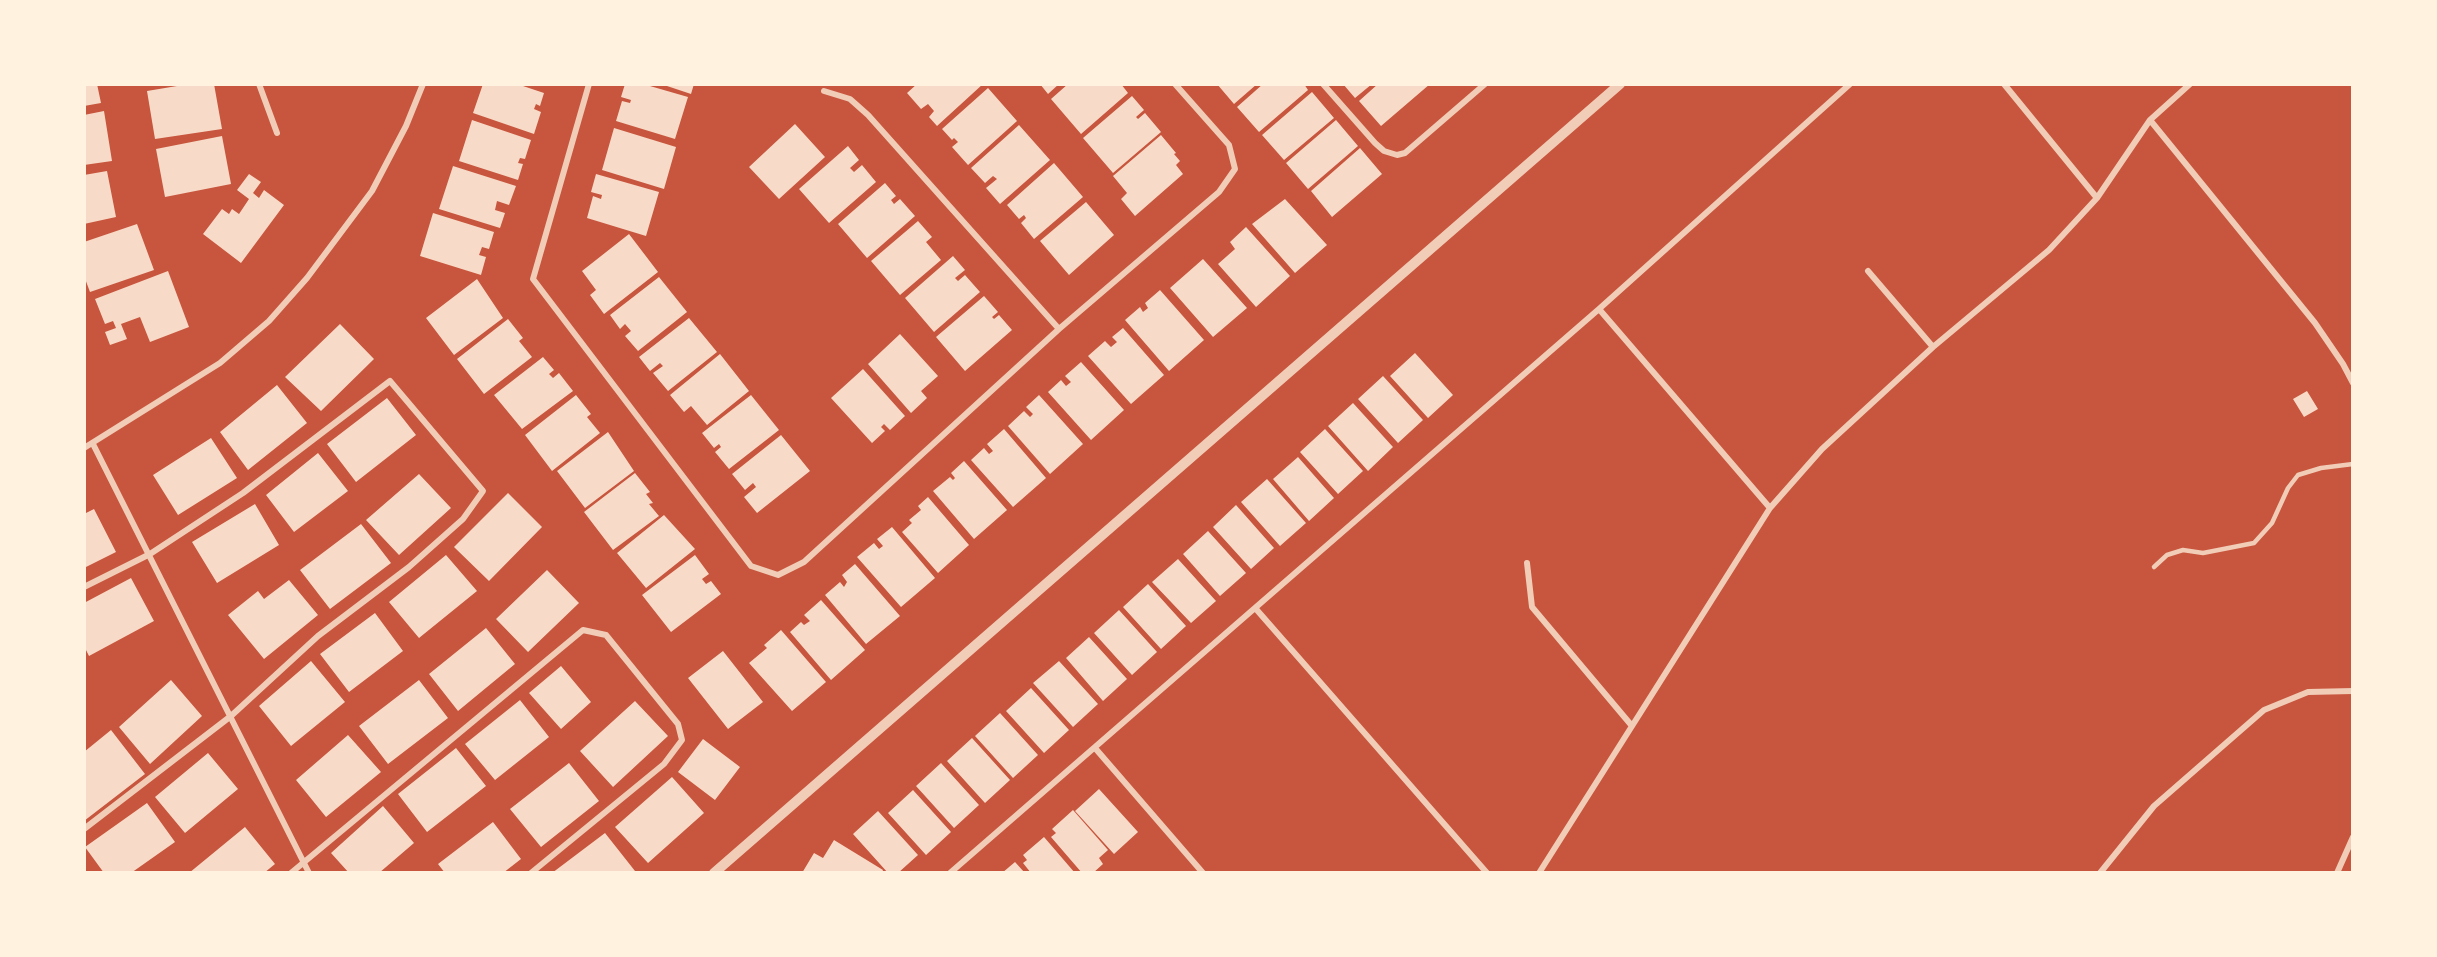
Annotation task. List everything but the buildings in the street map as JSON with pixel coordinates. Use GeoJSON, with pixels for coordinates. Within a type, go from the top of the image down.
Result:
{"type":"FeatureCollection","features":[{"type":"Feature","properties":{"kind":"street"},"geometry":{"type":"LineString","coordinates":[[259,84],[277,133]]}},
{"type":"Feature","properties":{"kind":"street"},"geometry":{"type":"LineString","coordinates":[[84,448],[220,363],[269,321],[307,278],[372,190],[406,126],[423,84]]}},
{"type":"Feature","properties":{"kind":"street"},"geometry":{"type":"LineString","coordinates":[[589,84],[533,279],[751,566],[778,575],[804,562],[1059,329],[1218,192],[1235,169],[1229,145],[1175,84]]}},
{"type":"Feature","properties":{"kind":"street"},"geometry":{"type":"LineString","coordinates":[[1323,84],[1384,151],[1397,155],[1405,153],[1485,84]]}},
{"type":"Feature","properties":{"kind":"street"},"geometry":{"type":"LineString","coordinates":[[714,873],[1620,84]]}},
{"type":"Feature","properties":{"kind":"street"},"geometry":{"type":"LineString","coordinates":[[950,873],[1599,309],[1850,84]]}},
{"type":"Feature","properties":{"kind":"street"},"geometry":{"type":"LineString","coordinates":[[2004,84],[2097,198]]}},
{"type":"Feature","properties":{"kind":"street"},"geometry":{"type":"LineString","coordinates":[[1539,873],[1770,508],[1822,449],[1933,347],[2049,250],[2097,198],[2150,120],[2190,84]]}},
{"type":"Feature","properties":{"kind":"street"},"geometry":{"type":"LineString","coordinates":[[824,91],[850,99],[868,115],[1059,329]]}},
{"type":"Feature","properties":{"kind":"street"},"geometry":{"type":"LineString","coordinates":[[2150,120],[2315,323],[2353,383]]}},
{"type":"Feature","properties":{"kind":"street"},"geometry":{"type":"LineString","coordinates":[[1868,271],[1933,347]]}},
{"type":"Feature","properties":{"kind":"street"},"geometry":{"type":"LineString","coordinates":[[1599,309],[1770,508]]}},
{"type":"Feature","properties":{"kind":"street"},"geometry":{"type":"LineString","coordinates":[[84,587],[150,554],[243,493],[390,381],[483,490],[463,519],[409,567],[318,636],[231,716],[84,829]]}},
{"type":"Feature","properties":{"kind":"street"},"geometry":{"type":"LineString","coordinates":[[93,444],[309,873]]}},
{"type":"Feature","properties":{"kind":"street"},"geometry":{"type":"LineString","coordinates":[[1527,563],[1532,607],[1632,726]]}},
{"type":"Feature","properties":{"kind":"street"},"geometry":{"type":"LineString","coordinates":[[1256,609],[1487,873]]}},
{"type":"Feature","properties":{"kind":"street"},"geometry":{"type":"LineString","coordinates":[[291,873],[583,630],[606,635],[678,724],[682,740],[664,764],[531,873]]}},
{"type":"Feature","properties":{"kind":"street"},"geometry":{"type":"LineString","coordinates":[[2100,873],[2154,806],[2264,710],[2308,692],[2353,691]]}},
{"type":"Feature","properties":{"kind":"street"},"geometry":{"type":"LineString","coordinates":[[1095,748],[1203,873]]}},
{"type":"Feature","properties":{"kind":"street"},"geometry":{"type":"LineString","coordinates":[[2337,873],[2353,837]]}},
{"type":"Feature","properties":{"kind":"lane"},"geometry":{"type":"LineString","coordinates":[[2154,567],[2167,555],[2183,550],[2203,553],[2254,543],[2272,523],[2288,488],[2298,475],[2321,468],[2353,464]]}}]}
